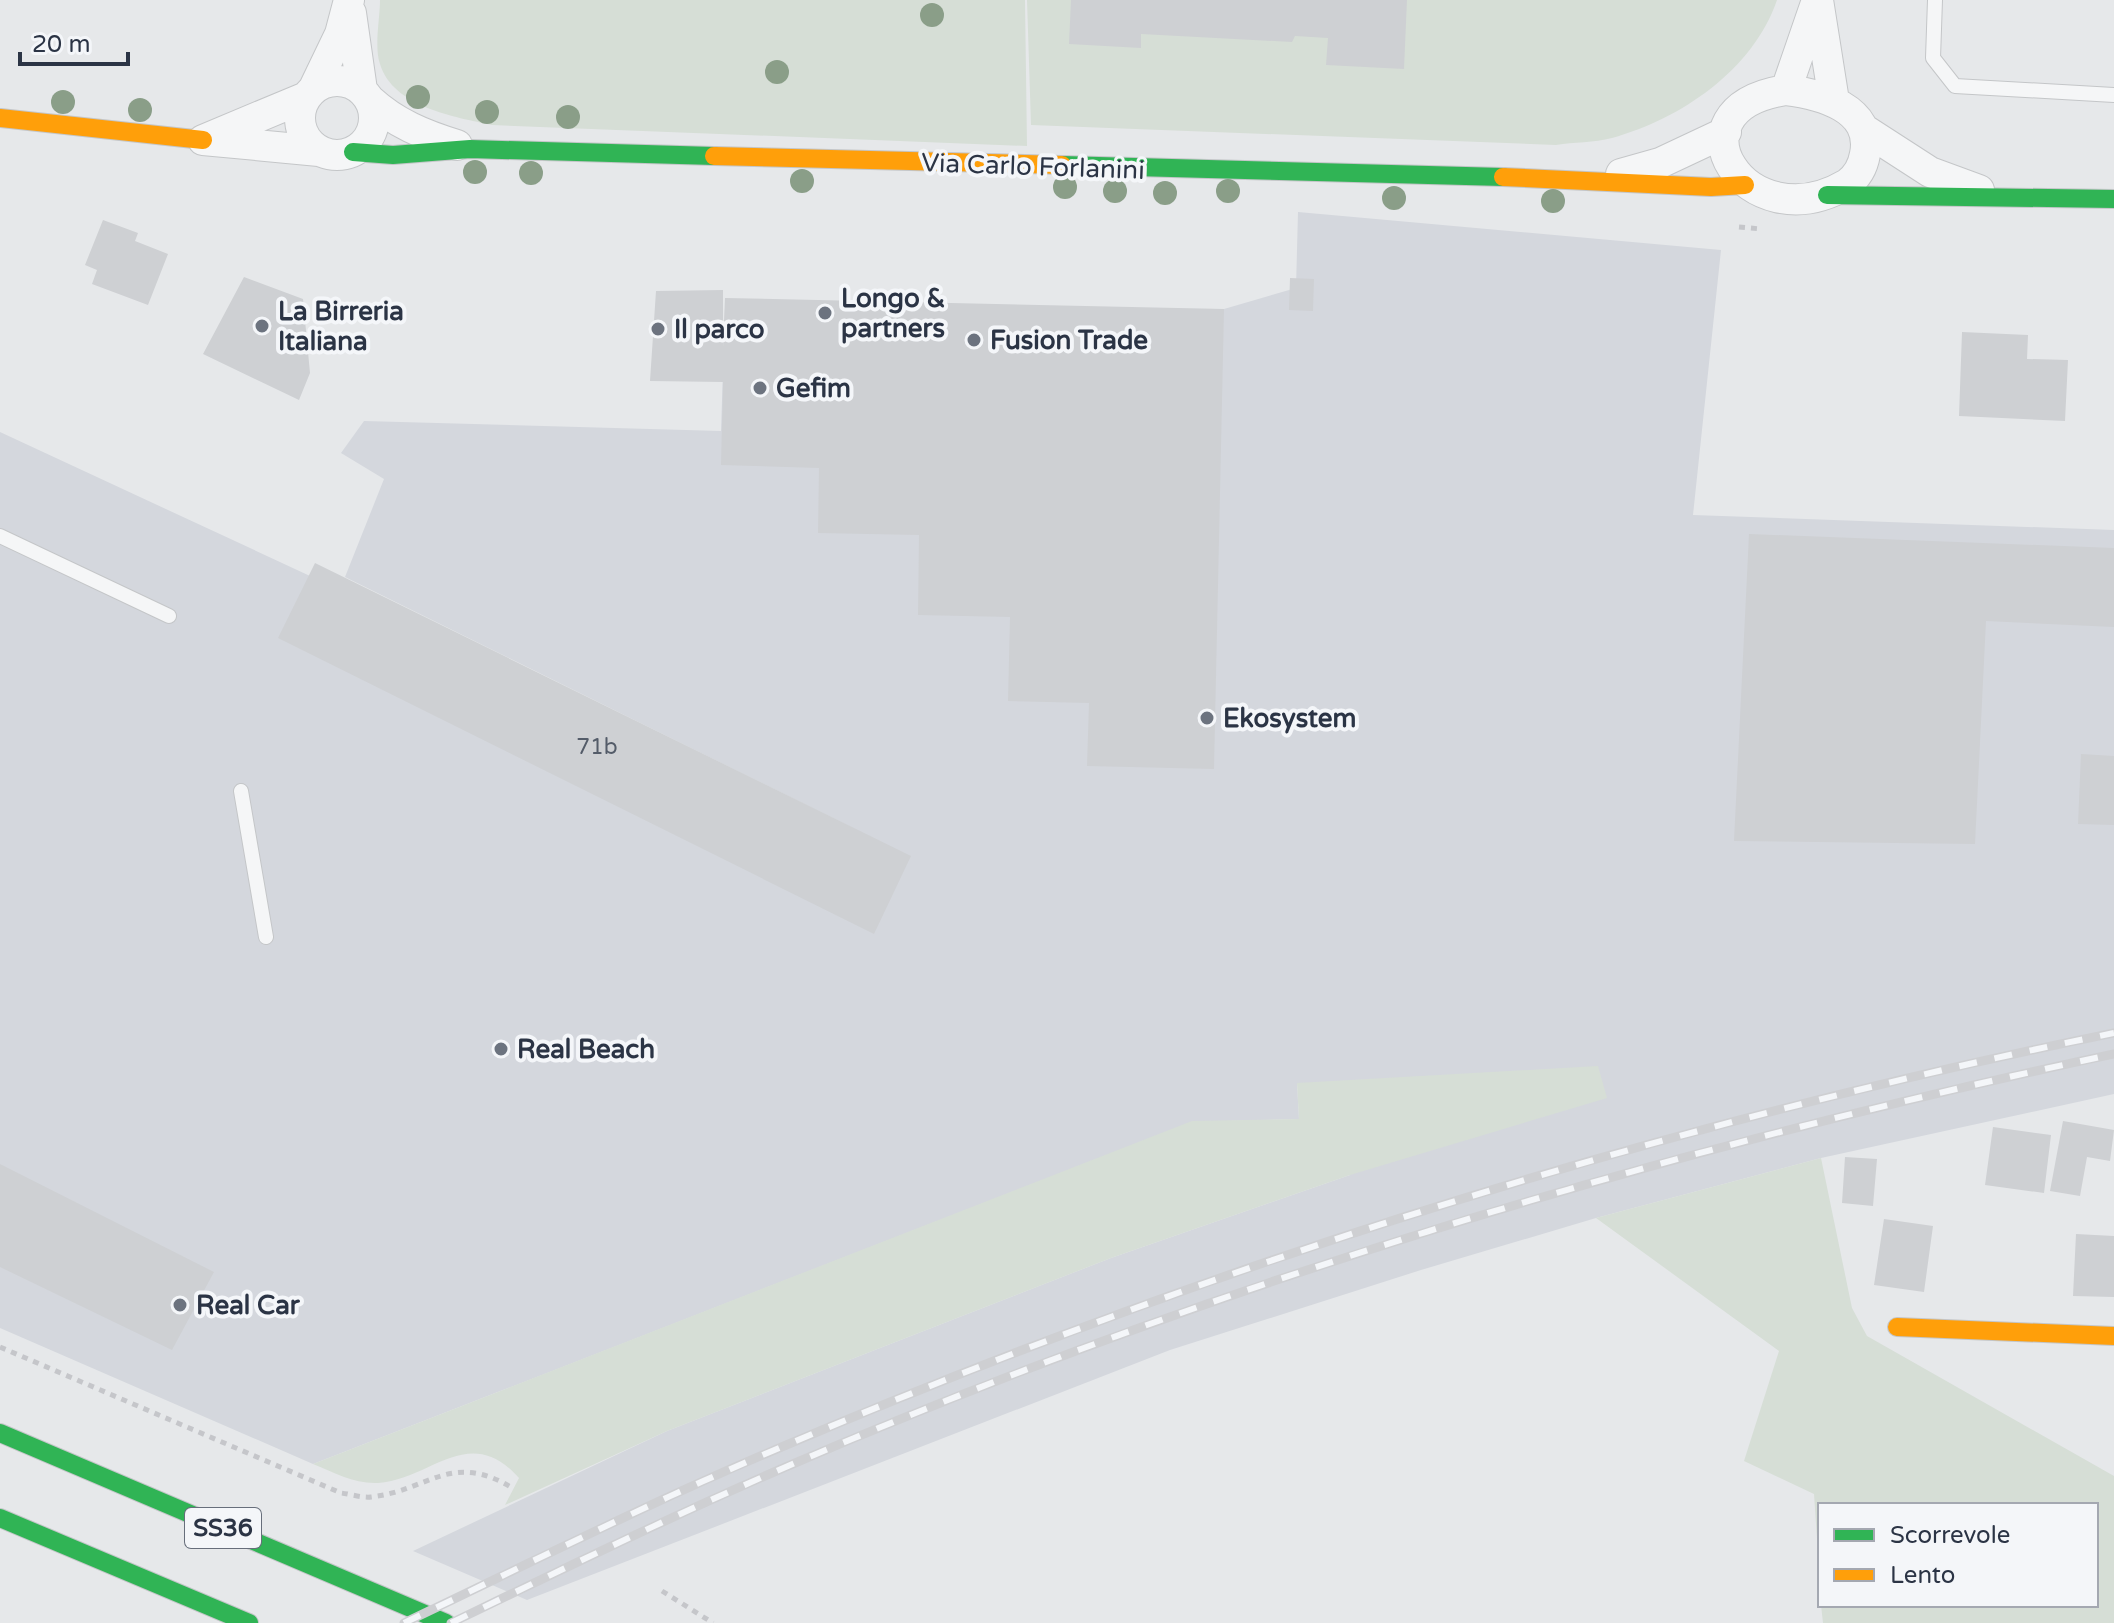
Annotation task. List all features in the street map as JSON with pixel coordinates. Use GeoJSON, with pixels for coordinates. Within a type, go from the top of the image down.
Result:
{"type":"FeatureCollection","features":[{"type":"Feature","properties":{"kind":"main road"},"geometry":{"type":"LineString","coordinates":[[0,118],[203,140]]}},
{"type":"Feature","properties":{"kind":"main road","name":"Via Carlo Forlanini"},"geometry":{"type":"LineString","coordinates":[[353,152],[393,155],[470,149],[1596,180],[1711,187],[1745,185]]}},
{"type":"Feature","properties":{"kind":"main road"},"geometry":{"type":"LineString","coordinates":[[1827,195],[2114,199]]}},
{"type":"Feature","properties":{"kind":"main road"},"geometry":{"type":"LineString","coordinates":[[1897,1327],[2114,1336]]}},
{"type":"Feature","properties":{"kind":"main road","name":"SS36"},"geometry":{"type":"LineString","coordinates":[[0,1433],[446,1623]]}},
{"type":"Feature","properties":{"kind":"main road"},"geometry":{"type":"LineString","coordinates":[[0,1518],[249,1623]]}},
{"type":"Feature","properties":{"kind":"street"},"geometry":{"type":"LineString","coordinates":[[319,151],[303,134],[299,121],[310,92],[340,34],[349,0]]}},
{"type":"Feature","properties":{"kind":"street"},"geometry":{"type":"LineString","coordinates":[[203,140],[319,151],[330,155],[353,152],[370,134],[374,111],[366,95],[349,0]]}},
{"type":"Feature","properties":{"kind":"street"},"geometry":{"type":"LineString","coordinates":[[1786,90],[1817,0]]}},
{"type":"Feature","properties":{"kind":"street"},"geometry":{"type":"LineString","coordinates":[[1817,0],[1834,101]]}},
{"type":"Feature","properties":{"kind":"street"},"geometry":{"type":"LineString","coordinates":[[203,140],[339,80],[366,95]]}},
{"type":"Feature","properties":{"kind":"street"},"geometry":{"type":"LineString","coordinates":[[1865,130],[1863,165],[1852,180],[1827,195],[1796,199],[1772,195],[1745,185],[1732,172],[1726,153],[1730,116],[1742,104],[1764,93],[1786,90],[1834,101],[1854,114],[1865,130],[1930,172],[2001,196]]}},
{"type":"Feature","properties":{"kind":"street","name":"Via Carlo Forlanini"},"geometry":{"type":"LineString","coordinates":[[366,95],[386,115],[426,136],[470,149]]}},
{"type":"Feature","properties":{"kind":"street","name":"Via Carlo Forlanini"},"geometry":{"type":"LineString","coordinates":[[1596,180],[1660,163],[1726,132]]}},
{"type":"Feature","properties":{"kind":"lane"},"geometry":{"type":"LineString","coordinates":[[1935,0],[1933,58],[1955,86],[2114,95]]}},
{"type":"Feature","properties":{"kind":"lane"},"geometry":{"type":"LineString","coordinates":[[0,536],[169,616]]}},
{"type":"Feature","properties":{"kind":"lane"},"geometry":{"type":"LineString","coordinates":[[241,791],[266,937]]}},
{"type":"Feature","properties":{"kind":"path"},"geometry":{"type":"LineString","coordinates":[[0,1347],[341,1493],[370,1497],[456,1471],[494,1477],[514,1489]]}},
{"type":"Feature","properties":{"kind":"path"},"geometry":{"type":"LineString","coordinates":[[662,1591],[713,1623]]}},
{"type":"Feature","properties":{"kind":"shaded area"},"geometry":{"type":"Polygon","coordinates":[[[380,0],[1025,0],[1027,146],[477,122],[427,108],[398,91],[387,79],[377,49],[380,0]]]}},
{"type":"Feature","properties":{"kind":"shaded area"},"geometry":{"type":"Polygon","coordinates":[[[1027,0],[1777,0],[1751,48],[1711,88],[1688,104],[1664,118],[1612,138],[1556,145],[1031,125],[1027,0]]]}},
{"type":"Feature","properties":{"kind":"shaded area"},"geometry":{"type":"Polygon","coordinates":[[[1298,212],[1721,250],[1693,515],[2114,530],[2114,1094],[1821,1158],[1596,1218],[1170,1350],[527,1600],[413,1551],[667,1431],[1111,1258],[1350,1175],[1297,1083],[1299,1119],[1192,1122],[313,1464],[0,1328],[0,432],[855,829],[345,577],[384,479],[341,453],[364,421],[721,431],[725,308],[1224,309],[1296,288],[1298,212]]]}},
{"type":"Feature","properties":{"kind":"shaded area"},"geometry":{"type":"Polygon","coordinates":[[[1598,1066],[1607,1098],[1350,1175],[1111,1258],[667,1431],[505,1505],[519,1478],[501,1462],[483,1455],[467,1454],[450,1458],[416,1473],[378,1483],[353,1480],[313,1464],[1192,1121],[1299,1119],[1297,1083],[1598,1066]]]}},
{"type":"Feature","properties":{"kind":"shaded area"},"geometry":{"type":"Polygon","coordinates":[[[1821,1158],[1852,1308],[1867,1336],[2114,1476],[2114,1623],[1823,1623],[1821,1607],[2098,1607],[2098,1503],[1818,1503],[1818,1553],[1814,1494],[1744,1461],[1779,1351],[1596,1218],[1821,1158]]]}},
{"type":"Feature","properties":{"kind":"building"},"geometry":{"type":"Polygon","coordinates":[[[1071,0],[1407,0],[1404,69],[1326,65],[1328,38],[1295,36],[1292,42],[1141,34],[1141,48],[1069,44],[1071,0]]]}},
{"type":"Feature","properties":{"kind":"building"},"geometry":{"type":"Polygon","coordinates":[[[103,220],[138,233],[135,241],[168,254],[148,305],[92,284],[97,270],[85,265],[103,220]]]}},
{"type":"Feature","properties":{"kind":"building","name":"La Birreria Italiana"},"geometry":{"type":"Polygon","coordinates":[[[244,277],[303,299],[310,373],[299,400],[203,354],[244,277]]]}},
{"type":"Feature","properties":{"kind":"building"},"geometry":{"type":"Polygon","coordinates":[[[1290,278],[1314,279],[1313,311],[1289,310],[1290,278]]]}},
{"type":"Feature","properties":{"kind":"building"},"geometry":{"type":"Polygon","coordinates":[[[723,290],[723,347],[725,298],[1224,309],[1214,769],[1087,766],[1089,703],[1008,701],[1010,617],[918,615],[919,535],[818,533],[819,468],[721,465],[723,382],[650,381],[656,291],[723,290]]]}},
{"type":"Feature","properties":{"kind":"building"},"geometry":{"type":"Polygon","coordinates":[[[1962,332],[2028,335],[2027,359],[2068,360],[2065,421],[1959,416],[1962,332]]]}},
{"type":"Feature","properties":{"kind":"building"},"geometry":{"type":"Polygon","coordinates":[[[1749,534],[2114,548],[2114,627],[1986,621],[1975,844],[1734,841],[1749,534]]]}},
{"type":"Feature","properties":{"kind":"building"},"geometry":{"type":"Polygon","coordinates":[[[315,563],[911,856],[874,934],[278,638],[315,563]]]}},
{"type":"Feature","properties":{"kind":"building"},"geometry":{"type":"Polygon","coordinates":[[[2081,754],[2114,756],[2114,825],[2078,824],[2081,754]]]}},
{"type":"Feature","properties":{"kind":"building"},"geometry":{"type":"Polygon","coordinates":[[[2063,1121],[2114,1130],[2110,1161],[2087,1157],[2080,1196],[2050,1191],[2063,1121]]]}},
{"type":"Feature","properties":{"kind":"building"},"geometry":{"type":"Polygon","coordinates":[[[1993,1127],[2051,1135],[2044,1193],[1985,1185],[1993,1127]]]}},
{"type":"Feature","properties":{"kind":"building"},"geometry":{"type":"Polygon","coordinates":[[[1845,1157],[1877,1159],[1873,1206],[1842,1203],[1845,1157]]]}},
{"type":"Feature","properties":{"kind":"building"},"geometry":{"type":"Polygon","coordinates":[[[0,1164],[214,1272],[172,1350],[0,1267],[0,1164]]]}},
{"type":"Feature","properties":{"kind":"building"},"geometry":{"type":"Polygon","coordinates":[[[1884,1219],[1933,1226],[1924,1292],[1874,1285],[1884,1219]]]}},
{"type":"Feature","properties":{"kind":"building"},"geometry":{"type":"Polygon","coordinates":[[[2076,1234],[2114,1236],[2114,1297],[2073,1296],[2076,1234]]]}},
{"type":"Feature","properties":{"kind":"railway"},"geometry":{"type":"LineString","coordinates":[[404,1623],[640,1510],[784,1446],[945,1380],[1273,1260],[1606,1156],[1944,1070],[2114,1033]]}},
{"type":"Feature","properties":{"kind":"railway"},"geometry":{"type":"LineString","coordinates":[[451,1623],[788,1466],[1111,1338],[1275,1281],[1441,1227],[1608,1178],[1776,1133],[2114,1054]]}},
{"type":"Feature","properties":{"kind":"traffic: fast"},"geometry":{"type":"LineString","coordinates":[[353,152],[393,155],[470,149],[714,156]]}},
{"type":"Feature","properties":{"kind":"traffic: fast"},"geometry":{"type":"LineString","coordinates":[[1062,165],[1503,177]]}},
{"type":"Feature","properties":{"kind":"traffic: fast"},"geometry":{"type":"LineString","coordinates":[[1827,195],[2114,199]]}},
{"type":"Feature","properties":{"kind":"traffic: fast"},"geometry":{"type":"LineString","coordinates":[[0,1433],[446,1623]]}},
{"type":"Feature","properties":{"kind":"traffic: fast"},"geometry":{"type":"LineString","coordinates":[[0,1518],[249,1623]]}},
{"type":"Feature","properties":{"kind":"traffic: slow"},"geometry":{"type":"LineString","coordinates":[[0,118],[203,140]]}},
{"type":"Feature","properties":{"kind":"traffic: slow"},"geometry":{"type":"LineString","coordinates":[[714,156],[1062,165]]}},
{"type":"Feature","properties":{"kind":"traffic: slow"},"geometry":{"type":"LineString","coordinates":[[1503,177],[1711,187],[1745,185]]}},
{"type":"Feature","properties":{"kind":"traffic: slow"},"geometry":{"type":"LineString","coordinates":[[1897,1327],[2114,1336]]}},
{"type":"Feature","properties":{"kind":"place","name":"Longo & partners"},"geometry":{"type":"Point","coordinates":[825,313]}},
{"type":"Feature","properties":{"kind":"place","name":"La Birreria Italiana"},"geometry":{"type":"Point","coordinates":[262,326]}},
{"type":"Feature","properties":{"kind":"place","name":"Il parco"},"geometry":{"type":"Point","coordinates":[658,329]}},
{"type":"Feature","properties":{"kind":"place","name":"Fusion Trade"},"geometry":{"type":"Point","coordinates":[974,340]}},
{"type":"Feature","properties":{"kind":"place","name":"Gefim"},"geometry":{"type":"Point","coordinates":[760,388]}},
{"type":"Feature","properties":{"kind":"place","name":"Ekosystem"},"geometry":{"type":"Point","coordinates":[1207,718]}},
{"type":"Feature","properties":{"kind":"place","name":"Real Beach"},"geometry":{"type":"Point","coordinates":[501,1049]}},
{"type":"Feature","properties":{"kind":"place","name":"Real Car"},"geometry":{"type":"Point","coordinates":[180,1305]}}]}
